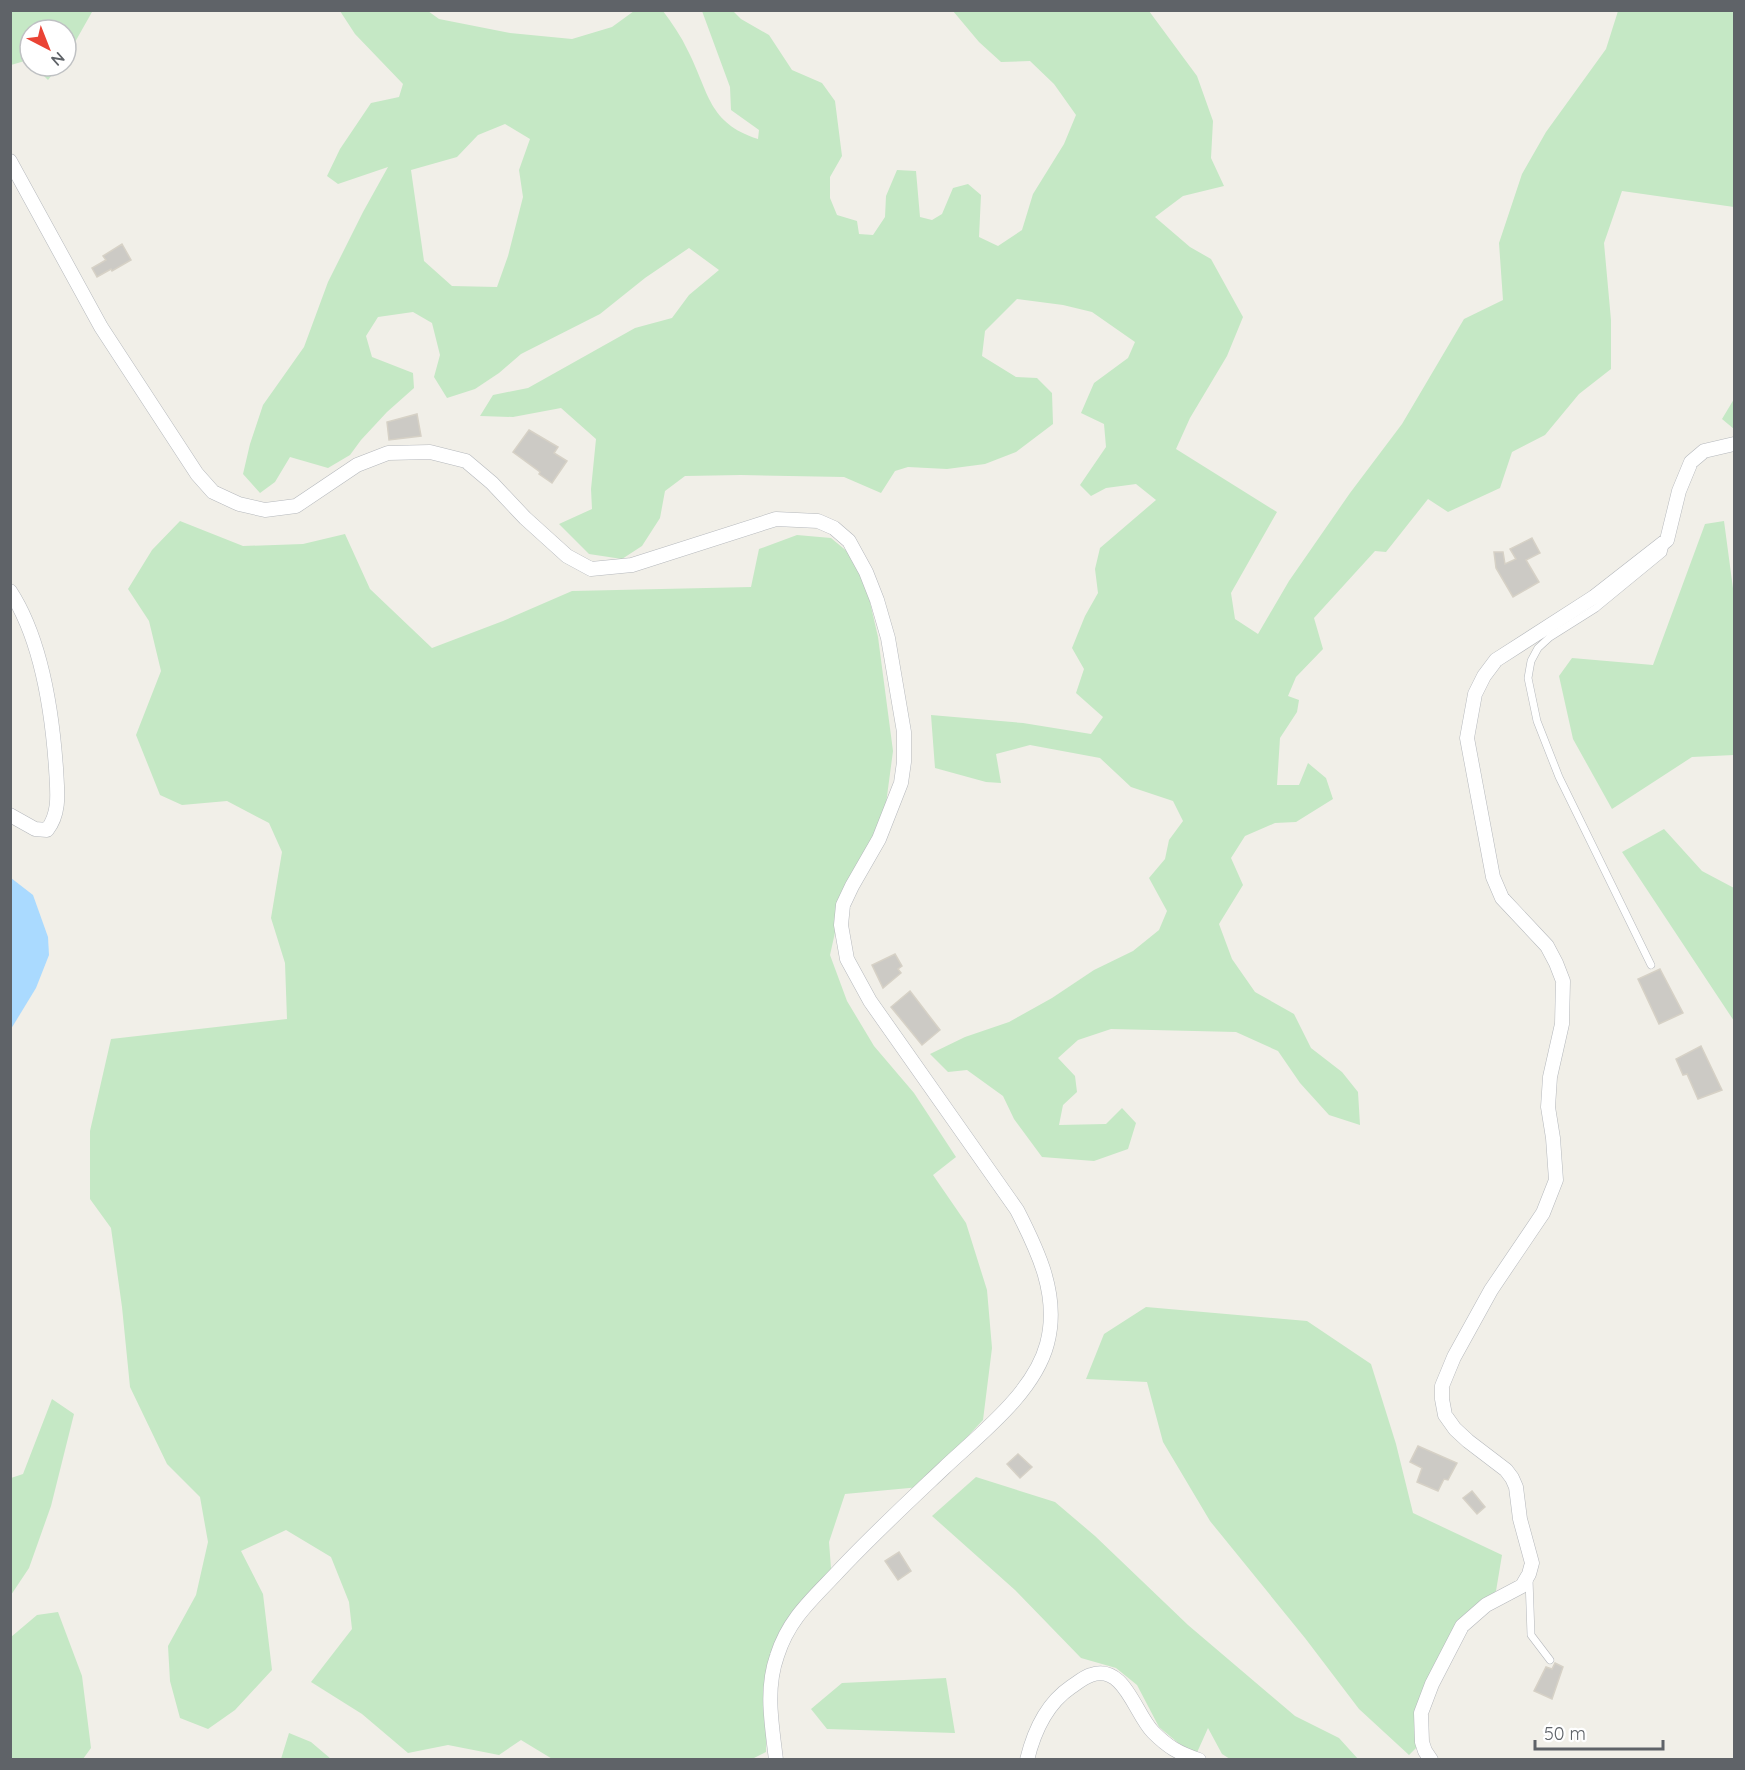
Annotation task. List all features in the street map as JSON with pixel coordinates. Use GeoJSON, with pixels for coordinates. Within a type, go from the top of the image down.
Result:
{"type":"FeatureCollection","features":[{"type":"Feature","properties":{"kind":"street"},"geometry":{"type":"LineString","coordinates":[[10,161],[101,327],[191,466],[213,492],[239,504],[265,510],[296,506],[357,465],[388,453],[430,452],[466,461],[567,556],[591,569],[632,565],[776,519],[818,521],[834,528],[849,541],[866,573],[888,638],[903,723],[904,762],[895,803],[879,839],[843,905],[841,925],[847,959],[870,1001],[1017,1210],[1035,1245],[1046,1277],[1050,1294],[1051,1317],[1047,1343],[1039,1367],[1012,1403],[862,1546],[789,1625],[777,1655],[770,1692],[776,1760]]}},
{"type":"Feature","properties":{"kind":"street"},"geometry":{"type":"LineString","coordinates":[[1430,1757],[1422,1742],[1421,1713],[1432,1684],[1462,1626],[1486,1605],[1522,1586],[1532,1563],[1520,1519],[1516,1487],[1512,1478],[1506,1470],[1455,1429],[1445,1415],[1442,1386],[1454,1357],[1491,1290],[1543,1213],[1556,1180],[1548,1107],[1550,1077],[1562,1024],[1563,981],[1547,946],[1502,898],[1493,877],[1467,738],[1475,694],[1496,660],[1594,597],[1667,540],[1679,491],[1691,462],[1704,451],[1734,444]]}},
{"type":"Feature","properties":{"kind":"street"},"geometry":{"type":"LineString","coordinates":[[10,591],[28,628],[48,691],[54,731],[58,803],[54,821],[47,830],[35,829],[10,815]]}},
{"type":"Feature","properties":{"kind":"street"},"geometry":{"type":"LineString","coordinates":[[1027,1760],[1032,1740],[1049,1707],[1063,1693],[1091,1674],[1104,1673],[1115,1677],[1123,1685],[1151,1730],[1176,1752],[1199,1760]]}},
{"type":"Feature","properties":{"kind":"lane"},"geometry":{"type":"LineString","coordinates":[[1651,965],[1559,777],[1537,721],[1528,678],[1531,661],[1538,648],[1550,637],[1596,608],[1663,553],[1667,540]]}},
{"type":"Feature","properties":{"kind":"lane"},"geometry":{"type":"LineString","coordinates":[[1529,1574],[1531,1635],[1550,1660]]}},
{"type":"Feature","properties":{"kind":"green space"},"geometry":{"type":"Polygon","coordinates":[[[11,11],[92,12],[78,37],[78,18],[18,18],[18,63],[11,65],[11,11]]]}},
{"type":"Feature","properties":{"kind":"green space"},"geometry":{"type":"Polygon","coordinates":[[[340,11],[428,11],[439,19],[510,33],[572,39],[612,27],[634,11],[663,11],[682,40],[706,93],[719,115],[741,132],[758,139],[759,130],[731,110],[730,87],[702,11],[733,11],[741,19],[769,35],[792,70],[822,83],[835,101],[842,156],[830,177],[830,198],[837,215],[857,221],[859,234],[873,235],[885,217],[886,196],[897,170],[916,171],[920,217],[932,220],[942,214],[953,188],[968,184],[981,195],[979,237],[998,246],[1022,230],[1033,194],[1064,144],[1076,115],[1054,84],[1030,61],[1001,62],[979,42],[953,11],[1149,11],[1197,76],[1213,121],[1211,158],[1224,186],[1183,196],[1155,217],[1190,247],[1211,259],[1243,317],[1227,356],[1190,418],[1176,449],[1277,512],[1231,593],[1235,619],[1258,634],[1289,581],[1350,493],[1402,424],[1464,319],[1503,300],[1499,243],[1522,174],[1546,132],[1606,49],[1618,11],[1734,11],[1734,207],[1622,191],[1604,243],[1611,320],[1611,369],[1579,394],[1545,435],[1512,452],[1500,488],[1448,512],[1428,499],[1386,552],[1375,551],[1314,618],[1323,649],[1296,677],[1288,696],[1299,700],[1297,712],[1280,738],[1277,785],[1299,785],[1308,763],[1326,778],[1333,799],[1296,822],[1275,823],[1245,836],[1231,858],[1243,885],[1219,924],[1232,959],[1255,992],[1294,1014],[1311,1048],[1342,1072],[1358,1092],[1360,1125],[1329,1115],[1300,1083],[1278,1051],[1236,1032],[1111,1029],[1078,1040],[1058,1058],[1075,1076],[1077,1092],[1063,1105],[1059,1125],[1106,1124],[1122,1108],[1136,1123],[1128,1149],[1094,1161],[1042,1157],[1014,1119],[1003,1096],[967,1070],[948,1072],[930,1054],[965,1037],[1009,1022],[1052,998],[1094,970],[1133,951],[1159,930],[1167,911],[1149,878],[1165,859],[1169,840],[1183,821],[1173,801],[1131,787],[1100,758],[1030,745],[996,754],[1001,783],[986,782],[935,768],[931,715],[1023,723],[1091,734],[1103,717],[1076,693],[1084,669],[1072,648],[1085,616],[1098,593],[1095,569],[1100,548],[1156,500],[1136,484],[1106,488],[1091,496],[1080,485],[1106,447],[1104,424],[1081,413],[1094,383],[1128,358],[1135,342],[1092,312],[1063,305],[1017,299],[985,331],[982,356],[1016,377],[1037,378],[1052,393],[1053,424],[1016,452],[985,464],[947,469],[908,467],[895,471],[881,493],[844,477],[685,476],[665,491],[660,518],[642,546],[622,559],[589,554],[559,524],[592,509],[591,489],[596,439],[561,408],[513,417],[480,416],[493,395],[528,388],[635,328],[672,318],[689,295],[719,270],[689,248],[645,278],[600,314],[521,354],[475,389],[447,398],[434,377],[440,355],[432,323],[413,312],[378,317],[366,336],[372,357],[413,373],[414,388],[387,412],[350,455],[328,468],[290,457],[275,482],[260,493],[243,474],[263,405],[304,347],[328,282],[388,167],[338,184],[327,176],[340,149],[371,103],[399,97],[403,84],[355,34],[340,11]],[[505,124],[478,135],[457,157],[411,170],[424,261],[452,286],[497,287],[508,256],[523,197],[519,170],[530,139],[505,124]]]}},
{"type":"Feature","properties":{"kind":"green space"},"geometry":{"type":"Polygon","coordinates":[[[1734,399],[1734,429],[1722,419],[1734,399]]]}},
{"type":"Feature","properties":{"kind":"green space"},"geometry":{"type":"Polygon","coordinates":[[[180,521],[243,546],[303,544],[345,534],[370,589],[432,648],[572,591],[751,587],[759,549],[797,535],[831,538],[861,563],[878,637],[893,751],[882,834],[842,901],[830,955],[847,1001],[874,1046],[914,1093],[956,1157],[933,1175],[966,1223],[987,1290],[992,1348],[983,1420],[920,1487],[845,1494],[829,1542],[832,1581],[791,1629],[768,1687],[766,1752],[750,1760],[554,1760],[521,1740],[499,1755],[448,1745],[408,1753],[362,1714],[311,1682],[352,1629],[349,1602],[331,1557],[286,1530],[241,1551],[263,1594],[272,1670],[235,1710],[208,1729],[180,1718],[170,1681],[168,1646],[196,1595],[208,1542],[200,1497],[167,1464],[130,1387],[111,1228],[90,1199],[90,1131],[111,1039],[287,1019],[285,963],[271,918],[282,852],[269,823],[227,801],[182,805],[160,795],[136,735],[161,671],[149,621],[128,589],[152,550],[180,521]]]}},
{"type":"Feature","properties":{"kind":"green space"},"geometry":{"type":"Polygon","coordinates":[[[1724,521],[1734,596],[1734,755],[1692,757],[1612,809],[1573,739],[1559,676],[1572,658],[1653,665],[1705,524],[1724,521]]]}},
{"type":"Feature","properties":{"kind":"green space"},"geometry":{"type":"Polygon","coordinates":[[[1664,829],[1702,871],[1734,888],[1734,1021],[1622,852],[1664,829]]]}},
{"type":"Feature","properties":{"kind":"green space"},"geometry":{"type":"Polygon","coordinates":[[[1146,1307],[1307,1321],[1371,1364],[1396,1444],[1413,1513],[1502,1555],[1496,1591],[1464,1619],[1434,1677],[1419,1745],[1409,1755],[1359,1709],[1210,1521],[1163,1442],[1147,1382],[1086,1379],[1104,1334],[1146,1307]]]}},
{"type":"Feature","properties":{"kind":"green space"},"geometry":{"type":"Polygon","coordinates":[[[52,1399],[74,1414],[51,1506],[29,1568],[11,1595],[11,1478],[23,1474],[52,1399]]]}},
{"type":"Feature","properties":{"kind":"green space"},"geometry":{"type":"Polygon","coordinates":[[[976,1477],[1055,1502],[1095,1536],[1188,1625],[1295,1716],[1339,1738],[1358,1759],[1230,1759],[1222,1754],[1208,1728],[1195,1757],[1159,1727],[1137,1685],[1116,1668],[1081,1658],[1015,1590],[932,1516],[976,1477]]]}},
{"type":"Feature","properties":{"kind":"green space"},"geometry":{"type":"Polygon","coordinates":[[[58,1612],[82,1676],[91,1748],[83,1759],[11,1759],[11,1637],[37,1615],[58,1612]]]}},
{"type":"Feature","properties":{"kind":"green space"},"geometry":{"type":"Polygon","coordinates":[[[946,1678],[955,1733],[827,1729],[811,1709],[842,1683],[946,1678]]]}},
{"type":"Feature","properties":{"kind":"green space"},"geometry":{"type":"Polygon","coordinates":[[[289,1733],[311,1742],[331,1759],[281,1759],[289,1733]]]}},
{"type":"Feature","properties":{"kind":"water"},"geometry":{"type":"Polygon","coordinates":[[[11,878],[33,895],[48,937],[49,955],[36,988],[11,1029],[11,878]]]}},
{"type":"Feature","properties":{"kind":"building"},"geometry":{"type":"Polygon","coordinates":[[[122,244],[131,260],[97,277],[92,268],[106,260],[103,256],[122,244]]]}},
{"type":"Feature","properties":{"kind":"building"},"geometry":{"type":"Polygon","coordinates":[[[417,414],[421,436],[389,440],[387,422],[417,414]]]}},
{"type":"Feature","properties":{"kind":"building"},"geometry":{"type":"Polygon","coordinates":[[[529,430],[558,447],[554,453],[567,461],[552,483],[513,452],[529,430]]]}},
{"type":"Feature","properties":{"kind":"building"},"geometry":{"type":"Polygon","coordinates":[[[1532,538],[1540,553],[1526,560],[1539,582],[1513,597],[1496,568],[1494,552],[1503,552],[1505,564],[1516,559],[1510,549],[1532,538]]]}},
{"type":"Feature","properties":{"kind":"building"},"geometry":{"type":"Polygon","coordinates":[[[895,954],[902,966],[898,969],[901,973],[883,988],[872,965],[895,954]]]}},
{"type":"Feature","properties":{"kind":"building"},"geometry":{"type":"Polygon","coordinates":[[[1660,969],[1683,1013],[1659,1024],[1638,979],[1660,969]]]}},
{"type":"Feature","properties":{"kind":"building"},"geometry":{"type":"Polygon","coordinates":[[[910,991],[940,1030],[922,1045],[891,1007],[910,991]]]}},
{"type":"Feature","properties":{"kind":"building"},"geometry":{"type":"Polygon","coordinates":[[[1701,1046],[1722,1090],[1698,1099],[1687,1074],[1683,1075],[1676,1059],[1701,1046]]]}},
{"type":"Feature","properties":{"kind":"building"},"geometry":{"type":"Polygon","coordinates":[[[1418,1446],[1457,1463],[1448,1480],[1444,1479],[1438,1491],[1417,1482],[1422,1468],[1410,1462],[1418,1446]]]}},
{"type":"Feature","properties":{"kind":"building"},"geometry":{"type":"Polygon","coordinates":[[[1018,1454],[1032,1467],[1020,1478],[1007,1464],[1018,1454]]]}},
{"type":"Feature","properties":{"kind":"building"},"geometry":{"type":"Polygon","coordinates":[[[1472,1491],[1485,1507],[1477,1514],[1463,1498],[1472,1491]]]}},
{"type":"Feature","properties":{"kind":"building"},"geometry":{"type":"Polygon","coordinates":[[[899,1552],[911,1571],[898,1580],[885,1561],[899,1552]]]}},
{"type":"Feature","properties":{"kind":"building"},"geometry":{"type":"Polygon","coordinates":[[[1555,1663],[1563,1667],[1552,1699],[1534,1691],[1546,1667],[1552,1669],[1555,1663]]]}}]}
